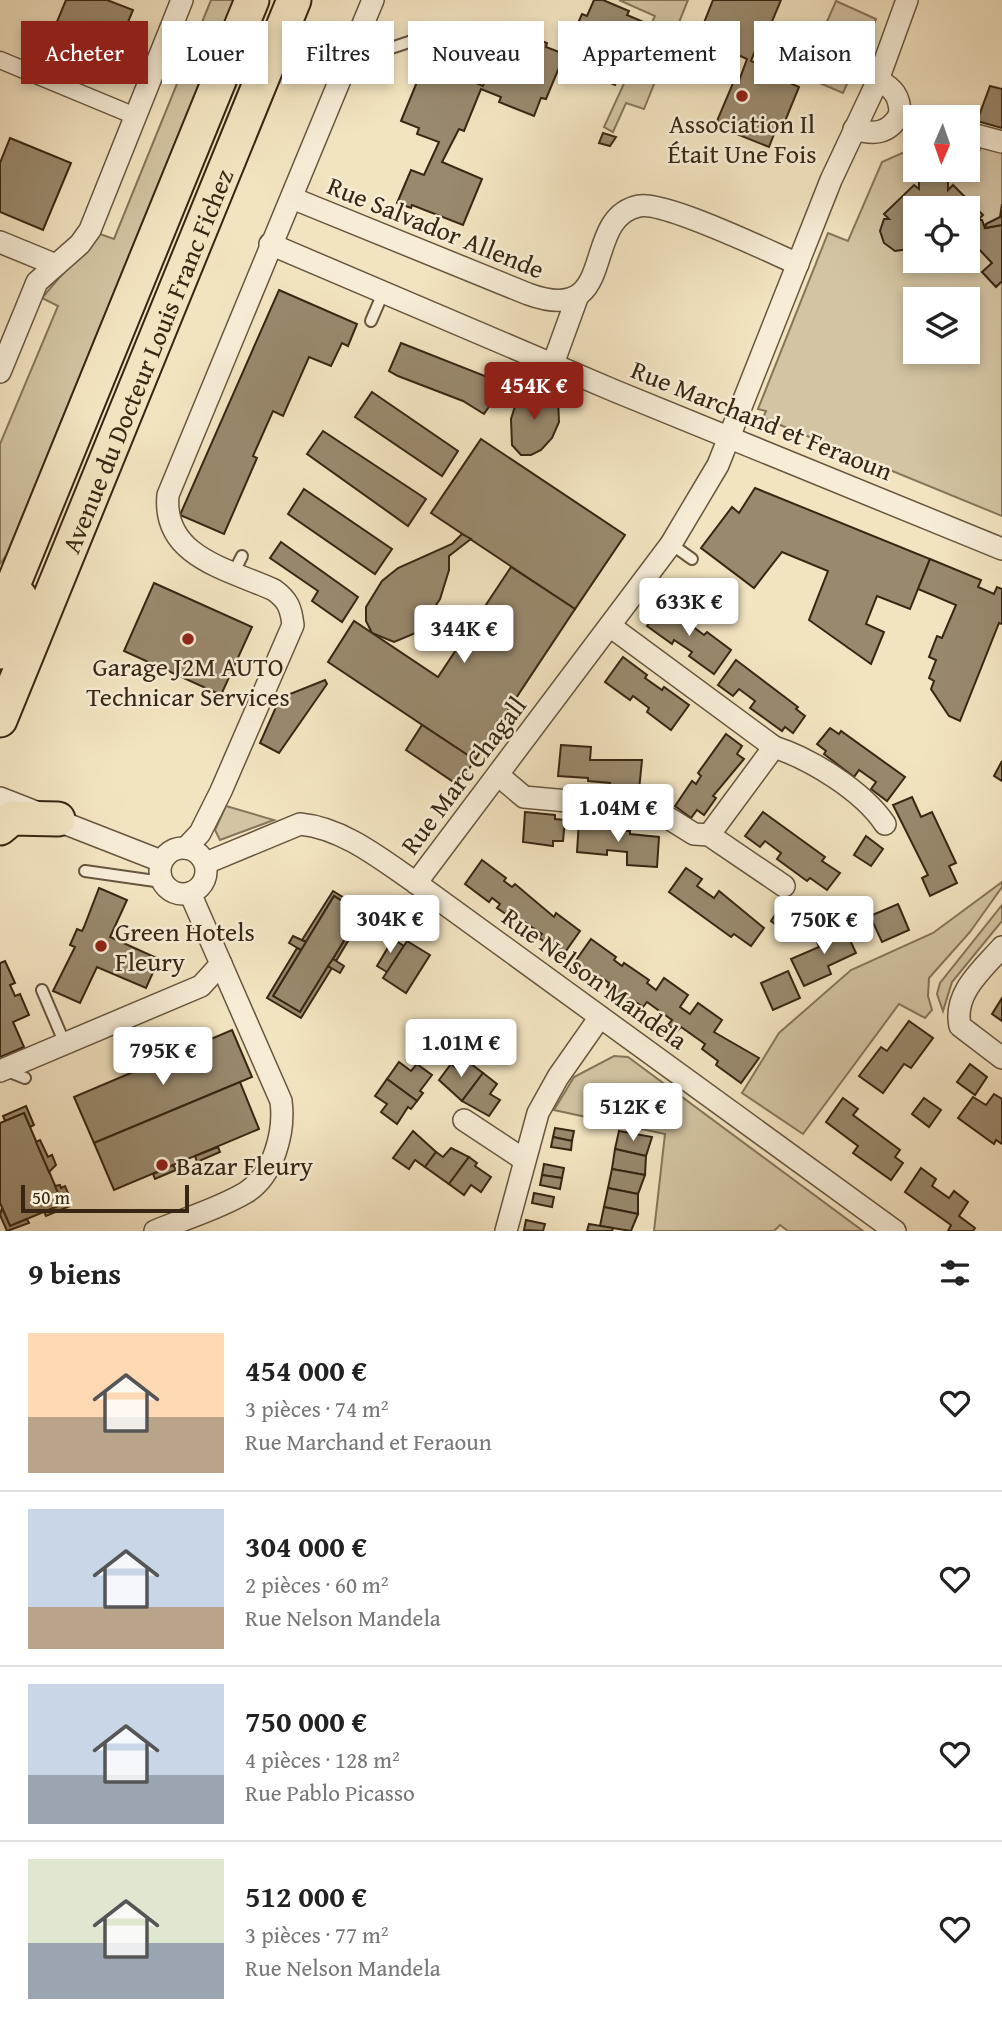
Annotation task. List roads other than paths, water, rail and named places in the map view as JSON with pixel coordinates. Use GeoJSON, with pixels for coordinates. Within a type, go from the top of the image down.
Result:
{"type":"FeatureCollection","features":[{"type":"Feature","properties":{"kind":"main road","name":"Avenue du Docteur Louis Franc Fichez"},"geometry":{"type":"LineString","coordinates":[[0,617],[252,0]]}},
{"type":"Feature","properties":{"kind":"main road","name":"Avenue du Docteur Louis Franc Fichez"},"geometry":{"type":"LineString","coordinates":[[0,720],[294,0]]}},
{"type":"Feature","properties":{"kind":"main road"},"geometry":{"type":"LineString","coordinates":[[0,578],[35,534]]}},
{"type":"Feature","properties":{"kind":"main road"},"geometry":{"type":"LineString","coordinates":[[0,652],[23,591],[35,534]]}},
{"type":"Feature","properties":{"kind":"main road"},"geometry":{"type":"LineString","coordinates":[[0,828],[12,818],[58,819]]}},
{"type":"Feature","properties":{"kind":"street"},"geometry":{"type":"LineString","coordinates":[[0,372],[7,333],[37,282],[80,244],[90,230],[181,0]]}},
{"type":"Feature","properties":{"kind":"street"},"geometry":{"type":"LineString","coordinates":[[364,21],[373,0]]}},
{"type":"Feature","properties":{"kind":"street"},"geometry":{"type":"LineString","coordinates":[[553,364],[578,298],[588,284],[615,221],[637,206],[664,209],[798,264],[854,129],[878,80],[908,0]]}},
{"type":"Feature","properties":{"kind":"street"},"geometry":{"type":"LineString","coordinates":[[0,60],[135,116]]}},
{"type":"Feature","properties":{"kind":"street"},"geometry":{"type":"LineString","coordinates":[[878,80],[892,88],[903,109]]}},
{"type":"Feature","properties":{"kind":"street"},"geometry":{"type":"LineString","coordinates":[[186,848],[200,833],[221,791],[293,625],[292,610],[285,598],[238,564],[193,553],[180,543],[166,515],[168,495],[338,84]]}},
{"type":"Feature","properties":{"kind":"street"},"geometry":{"type":"LineString","coordinates":[[854,129],[869,134],[882,132],[903,119]]}},
{"type":"Feature","properties":{"kind":"street"},"geometry":{"type":"LineString","coordinates":[[980,136],[1002,142]]}},
{"type":"Feature","properties":{"kind":"street","name":"Rue Salvador Allende"},"geometry":{"type":"LineString","coordinates":[[292,198],[545,301],[562,303],[578,298]]}},
{"type":"Feature","properties":{"kind":"street"},"geometry":{"type":"LineString","coordinates":[[0,242],[56,265]]}},
{"type":"Feature","properties":{"kind":"street","name":"Rue Marchand et Feraoun"},"geometry":{"type":"LineString","coordinates":[[270,244],[1002,549]]}},
{"type":"Feature","properties":{"kind":"street","name":"Rue Marc Chagall"},"geometry":{"type":"LineString","coordinates":[[416,883],[671,544],[702,495],[798,264]]}},
{"type":"Feature","properties":{"kind":"street"},"geometry":{"type":"LineString","coordinates":[[610,626],[774,747],[800,755],[873,806],[885,824]]}},
{"type":"Feature","properties":{"kind":"street"},"geometry":{"type":"LineString","coordinates":[[709,835],[774,747]]}},
{"type":"Feature","properties":{"kind":"street"},"geometry":{"type":"LineString","coordinates":[[498,775],[524,797],[654,808],[694,834],[709,835],[784,886]]}},
{"type":"Feature","properties":{"kind":"street"},"geometry":{"type":"LineString","coordinates":[[0,798],[58,819],[162,872],[178,894],[190,893],[200,888],[207,877],[206,863],[198,852],[186,848],[169,851],[162,872]]}},
{"type":"Feature","properties":{"kind":"street","name":"Rue Nelson Mandela"},"geometry":{"type":"LineString","coordinates":[[206,863],[300,824],[314,825],[348,839],[416,883],[895,1231]]}},
{"type":"Feature","properties":{"kind":"street"},"geometry":{"type":"LineString","coordinates":[[155,1231],[247,1192],[263,1175],[281,1135],[281,1101],[190,893]]}},
{"type":"Feature","properties":{"kind":"street"},"geometry":{"type":"LineString","coordinates":[[1002,947],[961,997],[957,1014],[960,1026],[1002,1058]]}},
{"type":"Feature","properties":{"kind":"street"},"geometry":{"type":"LineString","coordinates":[[2,1070],[201,986],[221,964]]}},
{"type":"Feature","properties":{"kind":"street"},"geometry":{"type":"LineString","coordinates":[[506,1231],[523,1159],[538,1113],[558,1077],[600,1017]]}},
{"type":"Feature","properties":{"kind":"street"},"geometry":{"type":"LineString","coordinates":[[464,1120],[523,1159]]}},
{"type":"Feature","properties":{"kind":"lane"},"geometry":{"type":"LineString","coordinates":[[371,321],[383,293]]}},
{"type":"Feature","properties":{"kind":"lane"},"geometry":{"type":"LineString","coordinates":[[671,544],[692,559]]}},
{"type":"Feature","properties":{"kind":"lane"},"geometry":{"type":"LineString","coordinates":[[85,871],[162,872]]}},
{"type":"Feature","properties":{"kind":"lane"},"geometry":{"type":"LineString","coordinates":[[41,990],[65,1044]]}},
{"type":"Feature","properties":{"kind":"lane"},"geometry":{"type":"LineString","coordinates":[[2,1070],[25,1078]]}},
{"type":"Feature","properties":{"kind":"place","name":"Association Il Était Une Fois"},"geometry":{"type":"Point","coordinates":[742,96]}},
{"type":"Feature","properties":{"kind":"place","name":"Garage J2M AUTO Technicar Services"},"geometry":{"type":"Point","coordinates":[188,639]}},
{"type":"Feature","properties":{"kind":"place","name":"Green Hotels Fleury"},"geometry":{"type":"Point","coordinates":[101,946]}},
{"type":"Feature","properties":{"kind":"place","name":"Bazar Fleury"},"geometry":{"type":"Point","coordinates":[162,1165]}}]}
